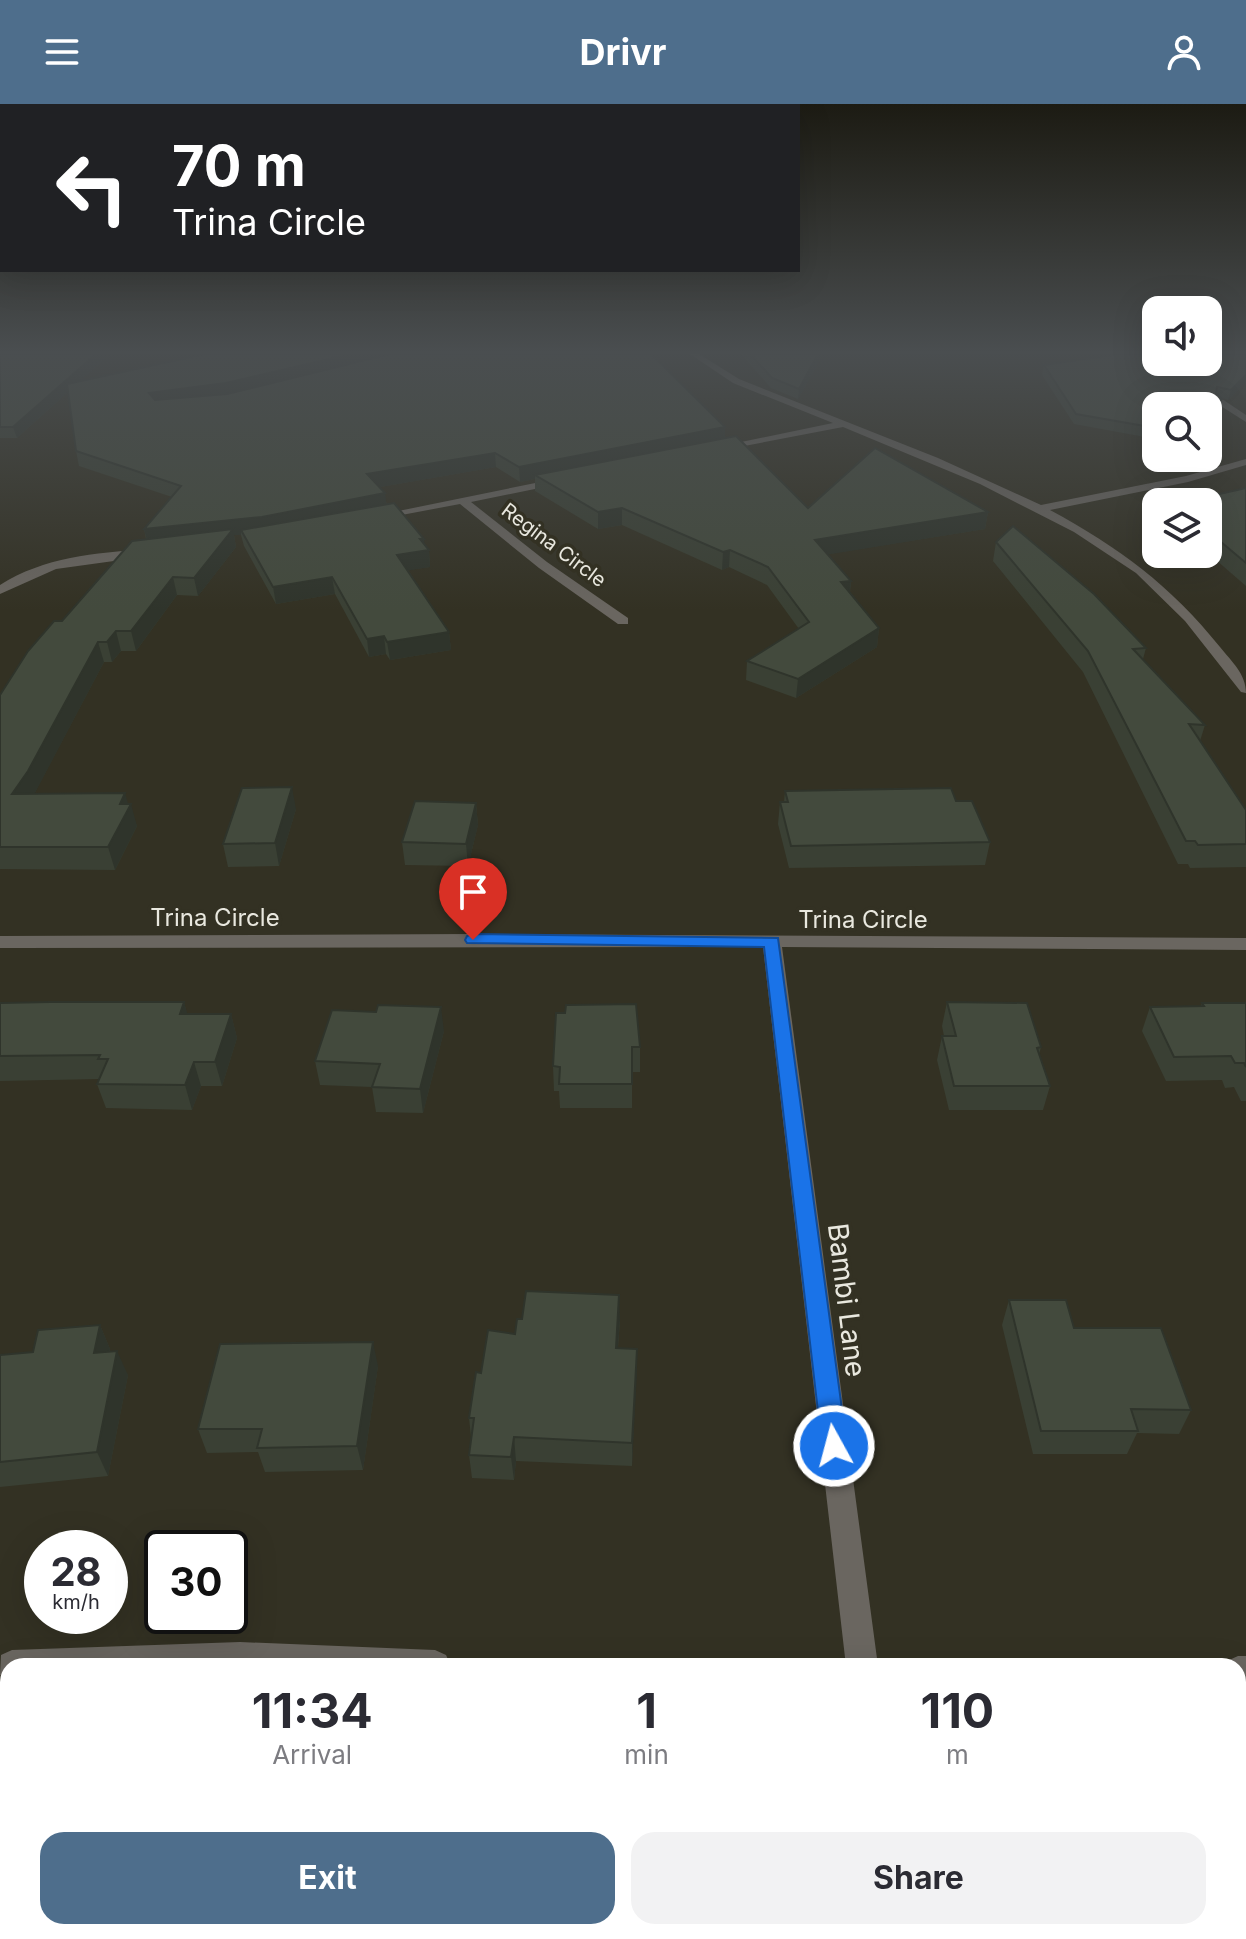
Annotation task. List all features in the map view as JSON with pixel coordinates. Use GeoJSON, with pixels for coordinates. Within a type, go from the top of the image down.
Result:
{"type":"FeatureCollection","features":[{"type":"Feature","properties":{"kind":"street"},"geometry":{"type":"LineString","coordinates":[[705,452],[766,440]]}},
{"type":"Feature","properties":{"kind":"street"},"geometry":{"type":"LineString","coordinates":[[878,440],[1039,509],[1124,558],[1165,594],[1211,643],[1246,689]]}},
{"type":"Feature","properties":{"kind":"street"},"geometry":{"type":"LineString","coordinates":[[1039,509],[1188,479],[1246,462]]}},
{"type":"Feature","properties":{"kind":"street"},"geometry":{"type":"LineString","coordinates":[[356,521],[569,479]]}},
{"type":"Feature","properties":{"kind":"street","name":"Regina Circle"},"geometry":{"type":"LineString","coordinates":[[462,500],[543,565],[623,621]]}},
{"type":"Feature","properties":{"kind":"street"},"geometry":{"type":"LineString","coordinates":[[0,590],[18,577],[73,560],[156,552]]}},
{"type":"Feature","properties":{"kind":"street","name":"Trina Circle"},"geometry":{"type":"LineString","coordinates":[[0,942],[473,940],[1246,944]]}},
{"type":"Feature","properties":{"kind":"street","name":"Bambi Lane"},"geometry":{"type":"LineString","coordinates":[[772,942],[861,1658]]}},
{"type":"Feature","properties":{"kind":"street"},"geometry":{"type":"LineString","coordinates":[[217,1658],[262,1658]]}},
{"type":"Feature","properties":{"kind":"building"},"geometry":{"type":"Polygon","coordinates":[[[74,440],[660,440],[519,467],[495,453],[367,474],[385,493],[262,517],[144,529],[181,486],[76,451],[74,440]]]}},
{"type":"Feature","properties":{"kind":"building"},"geometry":{"type":"Polygon","coordinates":[[[717,440],[740,440],[808,508],[875,448],[988,512],[815,540],[851,581],[841,582],[879,628],[798,679],[747,661],[809,622],[768,567],[730,550],[723,552],[622,508],[598,512],[535,475],[717,440]]]}},
{"type":"Feature","properties":{"kind":"building"},"geometry":{"type":"Polygon","coordinates":[[[1246,488],[1246,563],[1222,543],[1222,493],[1246,488]]]}},
{"type":"Feature","properties":{"kind":"building"},"geometry":{"type":"Polygon","coordinates":[[[394,503],[424,539],[420,539],[429,550],[397,555],[449,632],[387,642],[384,636],[367,639],[332,577],[273,587],[241,530],[394,503]]]}},
{"type":"Feature","properties":{"kind":"building"},"geometry":{"type":"Polygon","coordinates":[[[1013,526],[1094,594],[1146,648],[1133,649],[1205,725],[1189,724],[1246,810],[1246,844],[1198,845],[1195,841],[1186,841],[1088,651],[996,542],[1013,526]]]}},
{"type":"Feature","properties":{"kind":"building"},"geometry":{"type":"Polygon","coordinates":[[[233,529],[194,578],[173,577],[131,631],[116,631],[107,642],[98,642],[28,771],[12,794],[125,793],[120,804],[131,804],[108,847],[0,847],[0,695],[28,651],[54,621],[62,621],[132,541],[233,529]]]}},
{"type":"Feature","properties":{"kind":"building"},"geometry":{"type":"Polygon","coordinates":[[[292,787],[275,843],[223,844],[242,788],[292,787]]]}},
{"type":"Feature","properties":{"kind":"building"},"geometry":{"type":"Polygon","coordinates":[[[951,788],[956,801],[972,801],[990,842],[791,846],[780,802],[788,802],[785,791],[951,788]]]}},
{"type":"Feature","properties":{"kind":"building"},"geometry":{"type":"Polygon","coordinates":[[[415,801],[476,803],[466,844],[402,842],[415,801]]]}},
{"type":"Feature","properties":{"kind":"building"},"geometry":{"type":"Polygon","coordinates":[[[184,1002],[180,1014],[231,1014],[215,1062],[194,1062],[185,1085],[97,1084],[108,1059],[98,1059],[100,1055],[0,1056],[0,1003],[184,1002]]]}},
{"type":"Feature","properties":{"kind":"building"},"geometry":{"type":"Polygon","coordinates":[[[947,1002],[1027,1003],[1050,1086],[954,1086],[942,1036],[956,1036],[947,1002]]]}},
{"type":"Feature","properties":{"kind":"building"},"geometry":{"type":"Polygon","coordinates":[[[1202,1003],[1246,1003],[1246,1067],[1244,1063],[1235,1063],[1231,1056],[1174,1057],[1150,1007],[1204,1006],[1202,1003]]]}},
{"type":"Feature","properties":{"kind":"building"},"geometry":{"type":"Polygon","coordinates":[[[636,1004],[640,1047],[632,1047],[632,1084],[559,1084],[560,1067],[553,1066],[556,1013],[565,1013],[566,1005],[636,1004]]]}},
{"type":"Feature","properties":{"kind":"building"},"geometry":{"type":"Polygon","coordinates":[[[378,1005],[441,1007],[420,1089],[372,1087],[380,1064],[315,1061],[332,1010],[376,1012],[378,1005]]]}},
{"type":"Feature","properties":{"kind":"building"},"geometry":{"type":"Polygon","coordinates":[[[526,1291],[619,1295],[616,1348],[637,1349],[632,1443],[514,1437],[511,1457],[469,1455],[474,1418],[469,1418],[476,1372],[481,1373],[488,1330],[515,1334],[517,1319],[522,1319],[526,1291]]]}},
{"type":"Feature","properties":{"kind":"building"},"geometry":{"type":"Polygon","coordinates":[[[1009,1300],[1066,1300],[1074,1328],[1161,1328],[1191,1410],[1131,1409],[1138,1431],[1041,1431],[1009,1300]]]}},
{"type":"Feature","properties":{"kind":"building"},"geometry":{"type":"Polygon","coordinates":[[[100,1325],[94,1353],[117,1351],[97,1452],[0,1462],[0,1355],[33,1352],[38,1330],[100,1325]]]}},
{"type":"Feature","properties":{"kind":"building"},"geometry":{"type":"Polygon","coordinates":[[[373,1342],[357,1446],[257,1448],[262,1429],[198,1429],[220,1344],[373,1342]]]}},
{"type":"Feature","properties":{"kind":"route"},"geometry":{"type":"LineString","coordinates":[[473,940],[772,942],[834,1446]]}}]}
